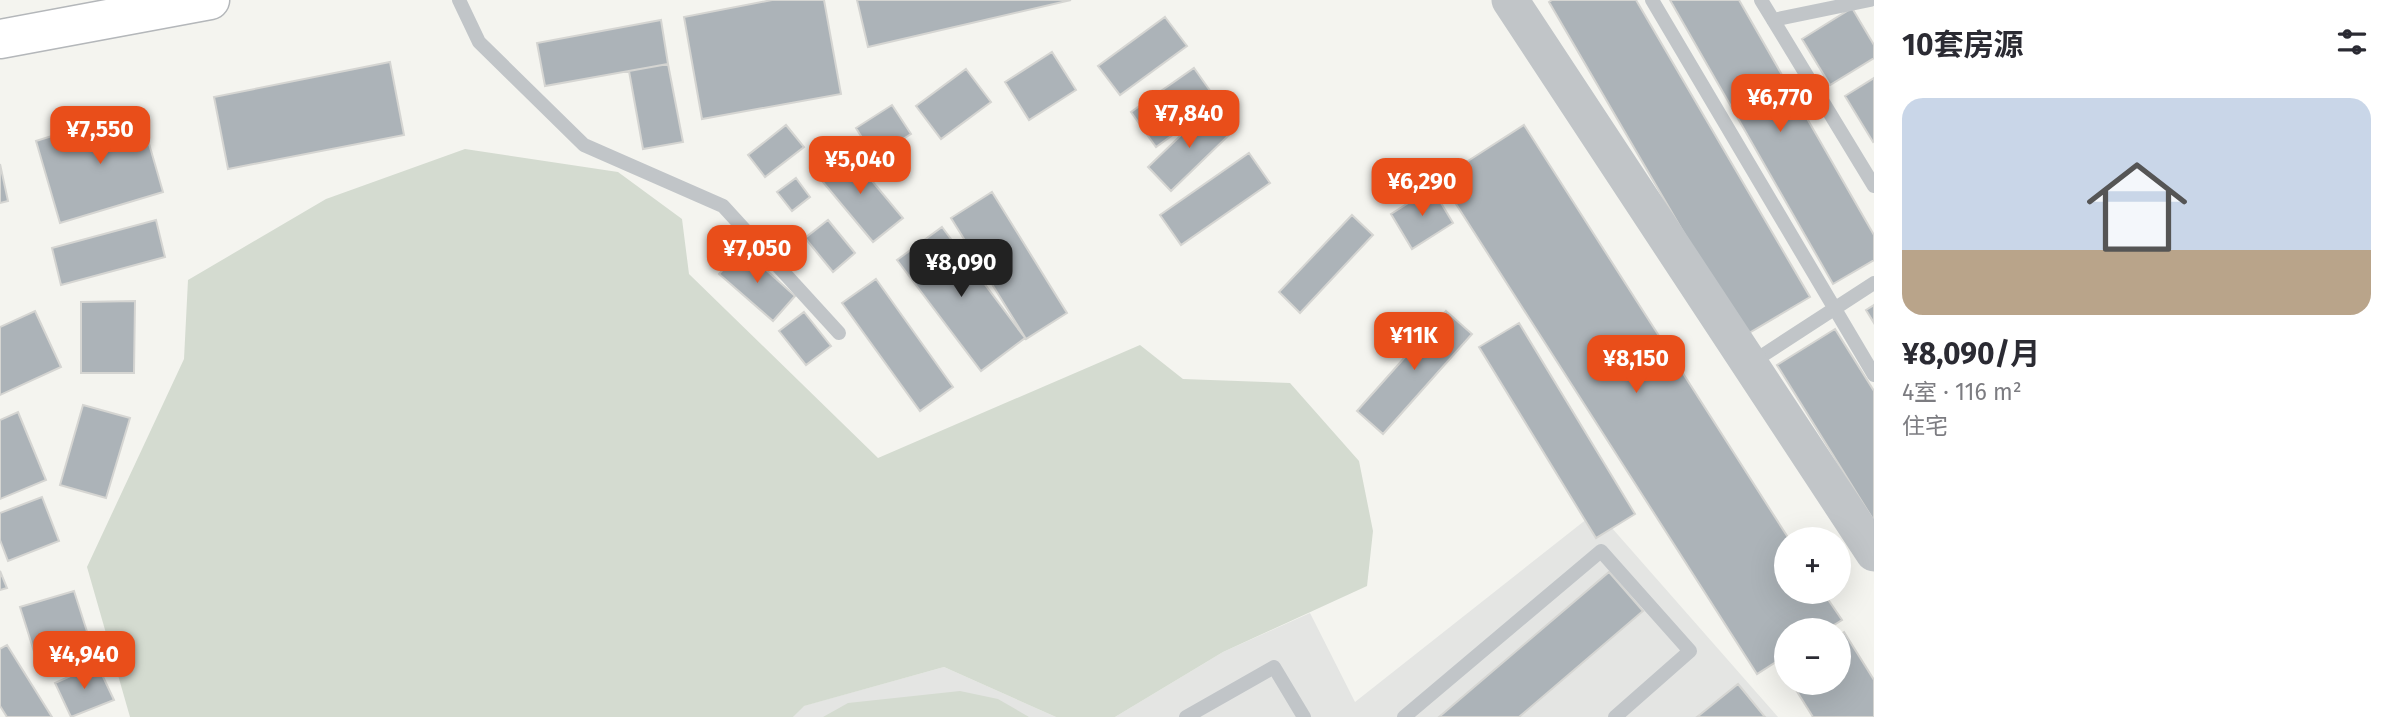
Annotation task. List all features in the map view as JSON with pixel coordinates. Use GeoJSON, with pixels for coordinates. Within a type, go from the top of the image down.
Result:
{"type":"FeatureCollection","features":[{"type":"Feature","properties":{"kind":"highway"},"geometry":{"type":"LineString","coordinates":[[0,39],[209,0]]}},
{"type":"Feature","properties":{"kind":"street"},"geometry":{"type":"LineString","coordinates":[[1510,0],[1874,553]]}},
{"type":"Feature","properties":{"kind":"lane"},"geometry":{"type":"LineString","coordinates":[[459,0],[479,43],[584,145],[723,206],[839,333]]}},
{"type":"Feature","properties":{"kind":"lane"},"geometry":{"type":"LineString","coordinates":[[1652,0],[1833,310],[1874,375]]}},
{"type":"Feature","properties":{"kind":"lane"},"geometry":{"type":"LineString","coordinates":[[1761,0],[1874,186]]}},
{"type":"Feature","properties":{"kind":"lane"},"geometry":{"type":"LineString","coordinates":[[1773,20],[1870,0]]}},
{"type":"Feature","properties":{"kind":"lane"},"geometry":{"type":"LineString","coordinates":[[1749,363],[1874,283]]}},
{"type":"Feature","properties":{"kind":"lane"},"geometry":{"type":"LineString","coordinates":[[1404,717],[1601,551],[1690,651],[1615,717]]}},
{"type":"Feature","properties":{"kind":"lane"},"geometry":{"type":"LineString","coordinates":[[1186,717],[1275,667],[1304,717]]}},
{"type":"Feature","properties":{"kind":"shaded area"},"geometry":{"type":"Polygon","coordinates":[[[465,149],[618,172],[682,219],[689,274],[878,458],[1140,345],[1183,379],[1290,383],[1359,461],[1373,531],[1367,586],[1223,652],[1115,717],[1056,717],[944,667],[804,706],[793,717],[130,717],[87,567],[184,359],[188,280],[326,199],[465,149]]]}},
{"type":"Feature","properties":{"kind":"shaded area"},"geometry":{"type":"Polygon","coordinates":[[[1597,511],[1778,717],[1115,717],[1223,652],[1310,613],[1355,702],[1597,511]]]}},
{"type":"Feature","properties":{"kind":"shaded area"},"geometry":{"type":"Polygon","coordinates":[[[944,667],[1056,717],[793,717],[803,706],[944,667]]]}},
{"type":"Feature","properties":{"kind":"shaded area"},"geometry":{"type":"Polygon","coordinates":[[[960,691],[998,699],[1029,717],[823,717],[848,703],[960,691]]]}},
{"type":"Feature","properties":{"kind":"building"},"geometry":{"type":"Polygon","coordinates":[[[772,0],[824,0],[841,94],[702,119],[684,17],[772,0]]]}},
{"type":"Feature","properties":{"kind":"building"},"geometry":{"type":"Polygon","coordinates":[[[857,0],[1071,0],[868,47],[857,0]]]}},
{"type":"Feature","properties":{"kind":"building"},"geometry":{"type":"Polygon","coordinates":[[[1636,0],[1810,297],[1744,336],[1549,2],[1636,0]]]}},
{"type":"Feature","properties":{"kind":"building"},"geometry":{"type":"Polygon","coordinates":[[[1670,0],[1739,0],[1874,235],[1874,260],[1833,284],[1670,0]]]}},
{"type":"Feature","properties":{"kind":"building"},"geometry":{"type":"Polygon","coordinates":[[[1852,8],[1874,45],[1874,58],[1830,85],[1802,39],[1852,8]]]}},
{"type":"Feature","properties":{"kind":"building"},"geometry":{"type":"Polygon","coordinates":[[[1165,17],[1187,46],[1120,95],[1098,66],[1165,17]]]}},
{"type":"Feature","properties":{"kind":"building"},"geometry":{"type":"Polygon","coordinates":[[[661,20],[668,64],[545,86],[537,43],[661,20]]]}},
{"type":"Feature","properties":{"kind":"building"},"geometry":{"type":"Polygon","coordinates":[[[1052,52],[1076,90],[1029,120],[1005,82],[1052,52]]]}},
{"type":"Feature","properties":{"kind":"building"},"geometry":{"type":"Polygon","coordinates":[[[390,62],[404,135],[228,169],[214,97],[390,62]]]}},
{"type":"Feature","properties":{"kind":"building"},"geometry":{"type":"Polygon","coordinates":[[[668,64],[683,142],[643,149],[629,71],[668,64]]]}},
{"type":"Feature","properties":{"kind":"building"},"geometry":{"type":"Polygon","coordinates":[[[1194,68],[1218,102],[1156,147],[1131,112],[1194,68]]]}},
{"type":"Feature","properties":{"kind":"building"},"geometry":{"type":"Polygon","coordinates":[[[966,69],[991,102],[941,139],[916,106],[966,69]]]}},
{"type":"Feature","properties":{"kind":"building"},"geometry":{"type":"Polygon","coordinates":[[[1874,78],[1874,141],[1873,142],[1845,96],[1874,78]]]}},
{"type":"Feature","properties":{"kind":"building"},"geometry":{"type":"Polygon","coordinates":[[[892,105],[911,134],[874,157],[856,128],[892,105]]]}},
{"type":"Feature","properties":{"kind":"building"},"geometry":{"type":"Polygon","coordinates":[[[139,109],[163,192],[60,223],[36,141],[139,109]]]}},
{"type":"Feature","properties":{"kind":"building"},"geometry":{"type":"Polygon","coordinates":[[[1207,110],[1230,134],[1171,191],[1148,167],[1207,110]]]}},
{"type":"Feature","properties":{"kind":"building"},"geometry":{"type":"Polygon","coordinates":[[[786,125],[804,147],[765,177],[748,155],[786,125]]]}},
{"type":"Feature","properties":{"kind":"building"},"geometry":{"type":"Polygon","coordinates":[[[1524,125],[1781,527],[1774,527],[1774,604],[1831,604],[1841,618],[1774,618],[1774,663],[1757,674],[1440,179],[1524,125]]]}},
{"type":"Feature","properties":{"kind":"building"},"geometry":{"type":"Polygon","coordinates":[[[847,151],[903,218],[873,242],[817,175],[847,151]]]}},
{"type":"Feature","properties":{"kind":"building"},"geometry":{"type":"Polygon","coordinates":[[[1249,153],[1270,183],[1181,245],[1160,215],[1249,153]]]}},
{"type":"Feature","properties":{"kind":"building"},"geometry":{"type":"Polygon","coordinates":[[[0,164],[8,201],[0,203],[0,164]]]}},
{"type":"Feature","properties":{"kind":"building"},"geometry":{"type":"Polygon","coordinates":[[[796,178],[810,197],[792,211],[777,192],[796,178]]]}},
{"type":"Feature","properties":{"kind":"building"},"geometry":{"type":"Polygon","coordinates":[[[1432,188],[1453,223],[1412,249],[1391,214],[1432,188]]]}},
{"type":"Feature","properties":{"kind":"building"},"geometry":{"type":"Polygon","coordinates":[[[992,192],[1067,313],[1026,339],[951,218],[992,192]]]}},
{"type":"Feature","properties":{"kind":"building"},"geometry":{"type":"Polygon","coordinates":[[[1352,215],[1373,235],[1300,313],[1279,292],[1352,215]]]}},
{"type":"Feature","properties":{"kind":"building"},"geometry":{"type":"Polygon","coordinates":[[[156,220],[165,257],[61,285],[52,248],[156,220]]]}},
{"type":"Feature","properties":{"kind":"building"},"geometry":{"type":"Polygon","coordinates":[[[828,220],[855,253],[833,272],[805,238],[828,220]]]}},
{"type":"Feature","properties":{"kind":"building"},"geometry":{"type":"Polygon","coordinates":[[[942,227],[1025,338],[981,371],[897,260],[942,227]]]}},
{"type":"Feature","properties":{"kind":"building"},"geometry":{"type":"Polygon","coordinates":[[[742,248],[795,296],[773,321],[719,274],[742,248]]]}},
{"type":"Feature","properties":{"kind":"building"},"geometry":{"type":"Polygon","coordinates":[[[876,279],[953,387],[920,411],[842,303],[876,279]]]}},
{"type":"Feature","properties":{"kind":"building"},"geometry":{"type":"Polygon","coordinates":[[[135,301],[134,373],[81,373],[81,302],[135,301]]]}},
{"type":"Feature","properties":{"kind":"building"},"geometry":{"type":"Polygon","coordinates":[[[1874,305],[1874,323],[1866,310],[1874,305]]]}},
{"type":"Feature","properties":{"kind":"building"},"geometry":{"type":"Polygon","coordinates":[[[35,311],[61,367],[0,395],[0,327],[35,311]]]}},
{"type":"Feature","properties":{"kind":"building"},"geometry":{"type":"Polygon","coordinates":[[[1446,311],[1472,334],[1383,434],[1357,411],[1446,311]]]}},
{"type":"Feature","properties":{"kind":"building"},"geometry":{"type":"Polygon","coordinates":[[[804,312],[831,346],[806,365],[779,331],[804,312]]]}},
{"type":"Feature","properties":{"kind":"building"},"geometry":{"type":"Polygon","coordinates":[[[1519,323],[1635,514],[1596,538],[1479,347],[1519,323]]]}},
{"type":"Feature","properties":{"kind":"building"},"geometry":{"type":"Polygon","coordinates":[[[1835,329],[1874,391],[1874,521],[1777,365],[1835,329]]]}},
{"type":"Feature","properties":{"kind":"building"},"geometry":{"type":"Polygon","coordinates":[[[83,405],[130,418],[106,498],[60,485],[83,405]]]}},
{"type":"Feature","properties":{"kind":"building"},"geometry":{"type":"Polygon","coordinates":[[[18,412],[46,480],[0,499],[0,420],[18,412]]]}},
{"type":"Feature","properties":{"kind":"building"},"geometry":{"type":"Polygon","coordinates":[[[42,497],[59,541],[8,561],[0,540],[0,513],[42,497]]]}},
{"type":"Feature","properties":{"kind":"building"},"geometry":{"type":"Polygon","coordinates":[[[0,571],[7,588],[0,590],[0,571]]]}},
{"type":"Feature","properties":{"kind":"building"},"geometry":{"type":"Polygon","coordinates":[[[1609,572],[1643,611],[1519,717],[1439,717],[1609,572]]]}},
{"type":"Feature","properties":{"kind":"building"},"geometry":{"type":"Polygon","coordinates":[[[74,591],[91,644],[37,661],[20,607],[74,591]]]}},
{"type":"Feature","properties":{"kind":"building"},"geometry":{"type":"Polygon","coordinates":[[[1851,643],[1874,680],[1874,717],[1813,717],[1799,695],[1851,695],[1851,643]]]}},
{"type":"Feature","properties":{"kind":"building"},"geometry":{"type":"Polygon","coordinates":[[[7,645],[52,717],[7,717],[0,706],[0,649],[7,645]]]}},
{"type":"Feature","properties":{"kind":"building"},"geometry":{"type":"Polygon","coordinates":[[[97,664],[114,700],[71,717],[55,683],[97,664]]]}},
{"type":"Feature","properties":{"kind":"building"},"geometry":{"type":"Polygon","coordinates":[[[1738,684],[1765,717],[1697,717],[1738,684]]]}}]}
